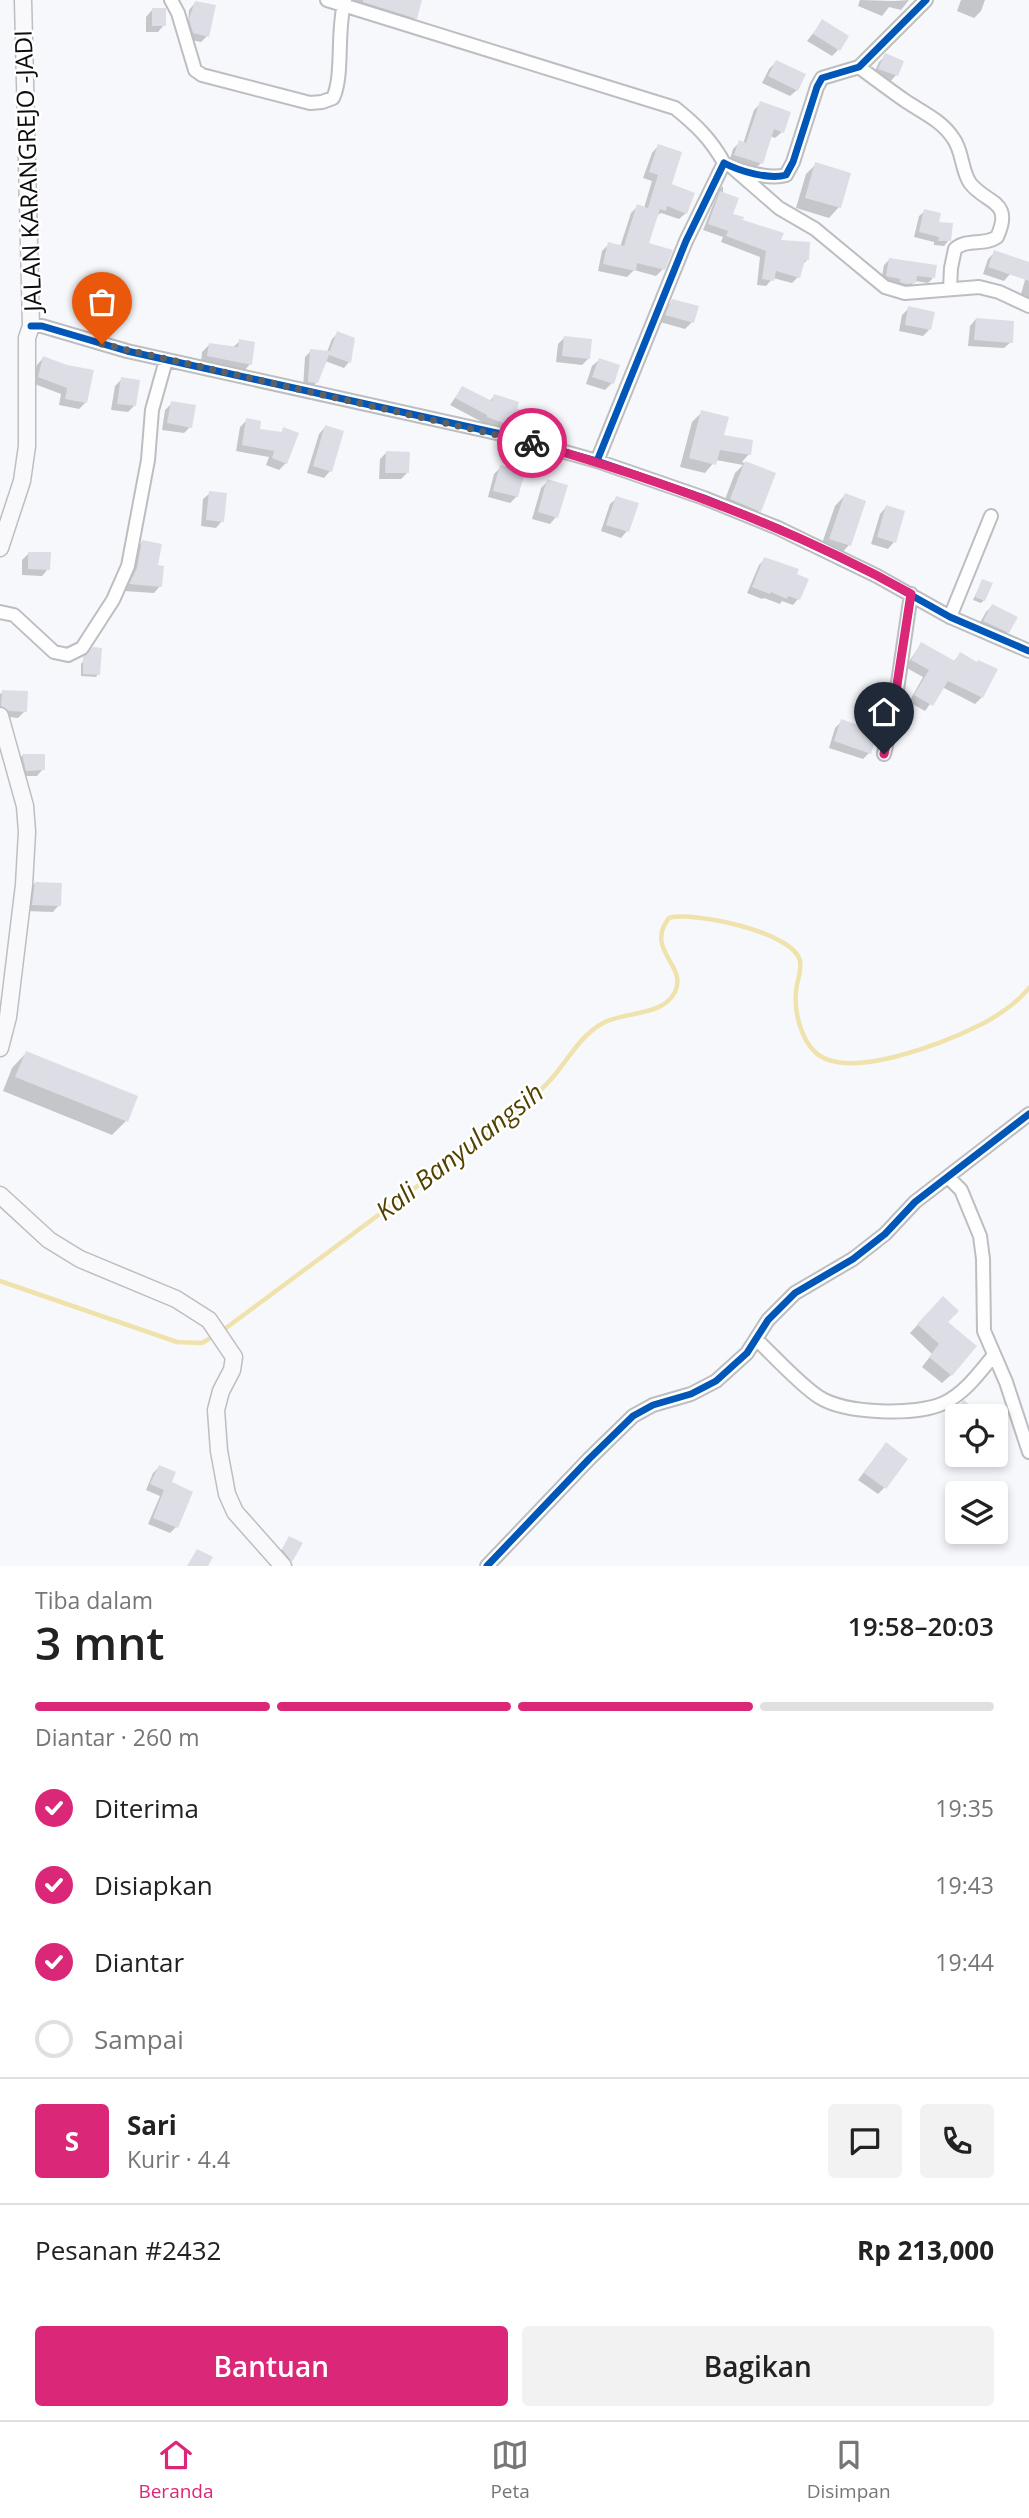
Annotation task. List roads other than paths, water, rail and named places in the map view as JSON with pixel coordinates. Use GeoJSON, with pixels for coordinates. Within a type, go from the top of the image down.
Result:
{"type":"FeatureCollection","features":[{"type":"Feature","properties":{"kind":"street","name":"JALAN KARANGREJO -JADI"},"geometry":{"type":"LineString","coordinates":[[0,548],[22,481],[25,458],[27,338],[31,326],[23,0]]}},
{"type":"Feature","properties":{"kind":"street"},"geometry":{"type":"LineString","coordinates":[[171,0],[178,13],[195,70],[202,75],[310,103],[332,98],[337,90],[339,34],[345,2]]}},
{"type":"Feature","properties":{"kind":"street"},"geometry":{"type":"LineString","coordinates":[[327,0],[345,2],[675,108],[702,130],[728,165],[779,208],[816,229],[885,287],[905,293],[979,288],[999,292],[1029,306]]}},
{"type":"Feature","properties":{"kind":"street"},"geometry":{"type":"LineString","coordinates":[[597,461],[686,241],[718,172],[728,165],[777,177],[786,175],[793,162],[820,80],[825,76],[859,67],[926,0]]}},
{"type":"Feature","properties":{"kind":"street"},"geometry":{"type":"LineString","coordinates":[[859,67],[943,126],[955,139],[968,180],[976,190],[995,201],[1000,208],[1002,222],[997,237],[983,243],[964,243],[955,249],[950,289]]}},
{"type":"Feature","properties":{"kind":"street"},"geometry":{"type":"LineString","coordinates":[[31,326],[42,326],[166,360],[501,434],[597,461],[704,498],[778,528],[877,576],[950,617],[1029,650]]}},
{"type":"Feature","properties":{"kind":"street"},"geometry":{"type":"LineString","coordinates":[[0,612],[14,615],[54,652],[68,655],[82,648],[113,600],[128,566],[148,460],[152,410],[166,360]]}},
{"type":"Feature","properties":{"kind":"street"},"geometry":{"type":"LineString","coordinates":[[950,617],[991,516]]}},
{"type":"Feature","properties":{"kind":"street"},"geometry":{"type":"LineString","coordinates":[[884,754],[911,594]]}},
{"type":"Feature","properties":{"kind":"street"},"geometry":{"type":"LineString","coordinates":[[0,716],[25,806],[27,832],[24,885],[8,1017],[0,1048]]}},
{"type":"Feature","properties":{"kind":"street"},"geometry":{"type":"LineString","coordinates":[[487,1566],[633,1416],[653,1405],[691,1394],[716,1381],[747,1353],[768,1320],[794,1293],[853,1259],[885,1234],[915,1202],[1029,1114]]}},
{"type":"Feature","properties":{"kind":"street"},"geometry":{"type":"LineString","coordinates":[[948,1177],[961,1190],[980,1237],[984,1331],[1029,1452]]}},
{"type":"Feature","properties":{"kind":"street"},"geometry":{"type":"LineString","coordinates":[[0,1195],[49,1240],[80,1259],[176,1299],[209,1320],[234,1357],[234,1365],[220,1391],[216,1410],[219,1451],[228,1494],[235,1512],[283,1566]]}},
{"type":"Feature","properties":{"kind":"street"},"geometry":{"type":"LineString","coordinates":[[756,1339],[820,1398],[852,1408],[894,1412],[926,1409],[944,1403],[972,1381],[994,1355]]}},
{"type":"Feature","properties":{"kind":"waterway","name":"Kali Banyulangsih"},"geometry":{"type":"LineString","coordinates":[[222,1331],[497,1127],[547,1084],[595,1028],[612,1019],[652,1010],[669,1000],[675,992],[677,982],[661,939],[669,918],[699,918],[741,926],[780,941],[794,951],[800,961],[796,989],[797,1016],[810,1046],[830,1060],[850,1063],[873,1061],[923,1049],[1001,1013],[1029,988]]}},
{"type":"Feature","properties":{"kind":"waterway","name":"Kali Banyulangsih"},"geometry":{"type":"LineString","coordinates":[[0,1281],[177,1342],[202,1343],[214,1336]]}}]}
